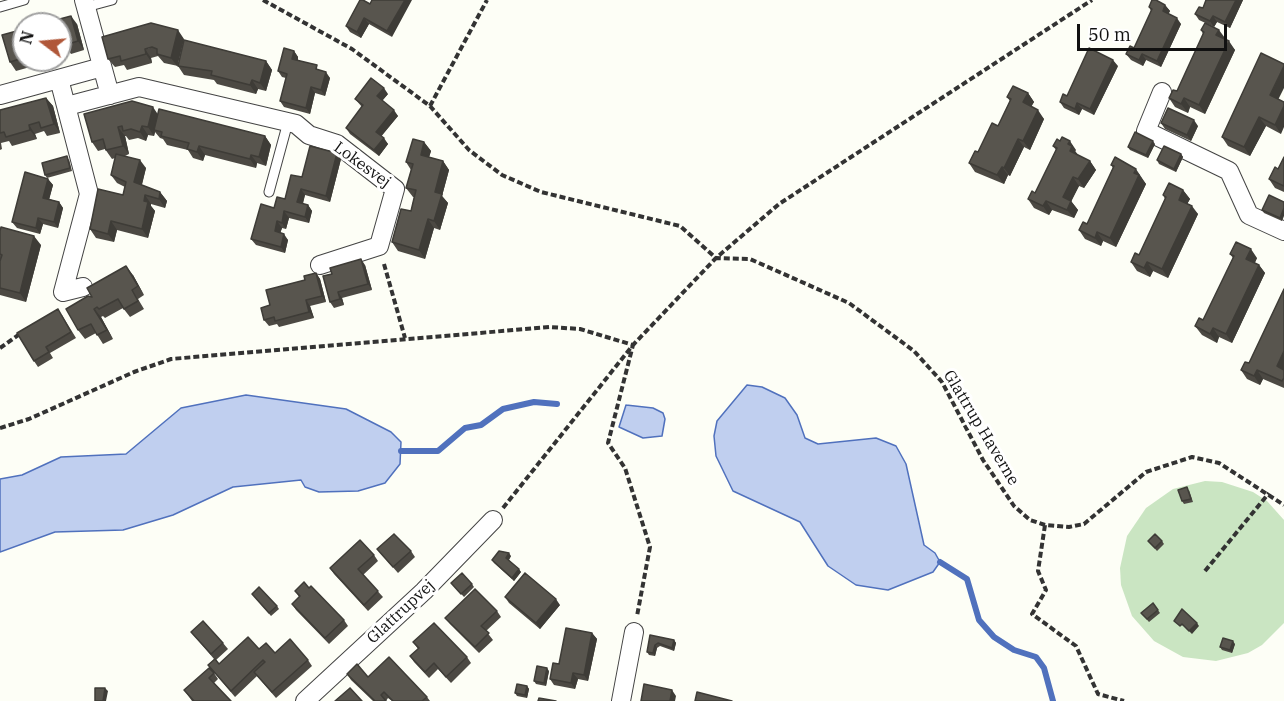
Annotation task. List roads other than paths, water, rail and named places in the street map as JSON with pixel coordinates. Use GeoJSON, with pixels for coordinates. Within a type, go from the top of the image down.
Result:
{"type":"FeatureCollection","features":[{"type":"Feature","properties":{"kind":"street"},"geometry":{"type":"LineString","coordinates":[[85,4],[110,95]]}},
{"type":"Feature","properties":{"kind":"street"},"geometry":{"type":"LineString","coordinates":[[0,95],[102,67]]}},
{"type":"Feature","properties":{"kind":"street"},"geometry":{"type":"LineString","coordinates":[[59,79],[89,194],[63,292],[83,287]]}},
{"type":"Feature","properties":{"kind":"street","name":"Lokesvej"},"geometry":{"type":"LineString","coordinates":[[67,106],[139,87],[296,124],[309,135],[337,144],[395,189],[379,246],[320,265]]}},
{"type":"Feature","properties":{"kind":"street"},"geometry":{"type":"LineString","coordinates":[[1162,92],[1146,131],[1229,171],[1249,215],[1284,231]]}},
{"type":"Feature","properties":{"kind":"street","name":"Glattrupvej"},"geometry":{"type":"LineString","coordinates":[[305,701],[424,591],[493,520]]}},
{"type":"Feature","properties":{"kind":"street"},"geometry":{"type":"LineString","coordinates":[[621,701],[634,632]]}},
{"type":"Feature","properties":{"kind":"lane"},"geometry":{"type":"LineString","coordinates":[[0,7],[24,0]]}},
{"type":"Feature","properties":{"kind":"lane"},"geometry":{"type":"LineString","coordinates":[[85,4],[112,0]]}},
{"type":"Feature","properties":{"kind":"lane"},"geometry":{"type":"LineString","coordinates":[[269,192],[288,122]]}},
{"type":"Feature","properties":{"kind":"water"},"geometry":{"type":"Polygon","coordinates":[[[747,385],[762,387],[785,398],[797,415],[805,438],[818,444],[876,438],[896,446],[906,464],[924,545],[935,553],[940,562],[933,572],[888,590],[856,585],[828,566],[800,522],[733,491],[716,456],[714,436],[717,421],[747,385]]]}},
{"type":"Feature","properties":{"kind":"water"},"geometry":{"type":"Polygon","coordinates":[[[246,395],[346,409],[391,432],[401,442],[400,464],[385,483],[358,491],[319,492],[305,487],[301,480],[233,487],[173,515],[123,530],[55,532],[0,552],[0,479],[22,475],[61,457],[126,454],[181,408],[246,395]]]}},
{"type":"Feature","properties":{"kind":"water"},"geometry":{"type":"Polygon","coordinates":[[[626,405],[653,408],[663,413],[665,419],[662,436],[643,438],[619,427],[626,405]]]}},
{"type":"Feature","properties":{"kind":"waterway"},"geometry":{"type":"LineString","coordinates":[[401,451],[438,451],[465,428],[481,425],[503,409],[534,402],[557,404]]}},
{"type":"Feature","properties":{"kind":"waterway"},"geometry":{"type":"LineString","coordinates":[[940,562],[967,579],[979,620],[994,637],[1014,650],[1036,657],[1044,668],[1053,701]]}}]}
